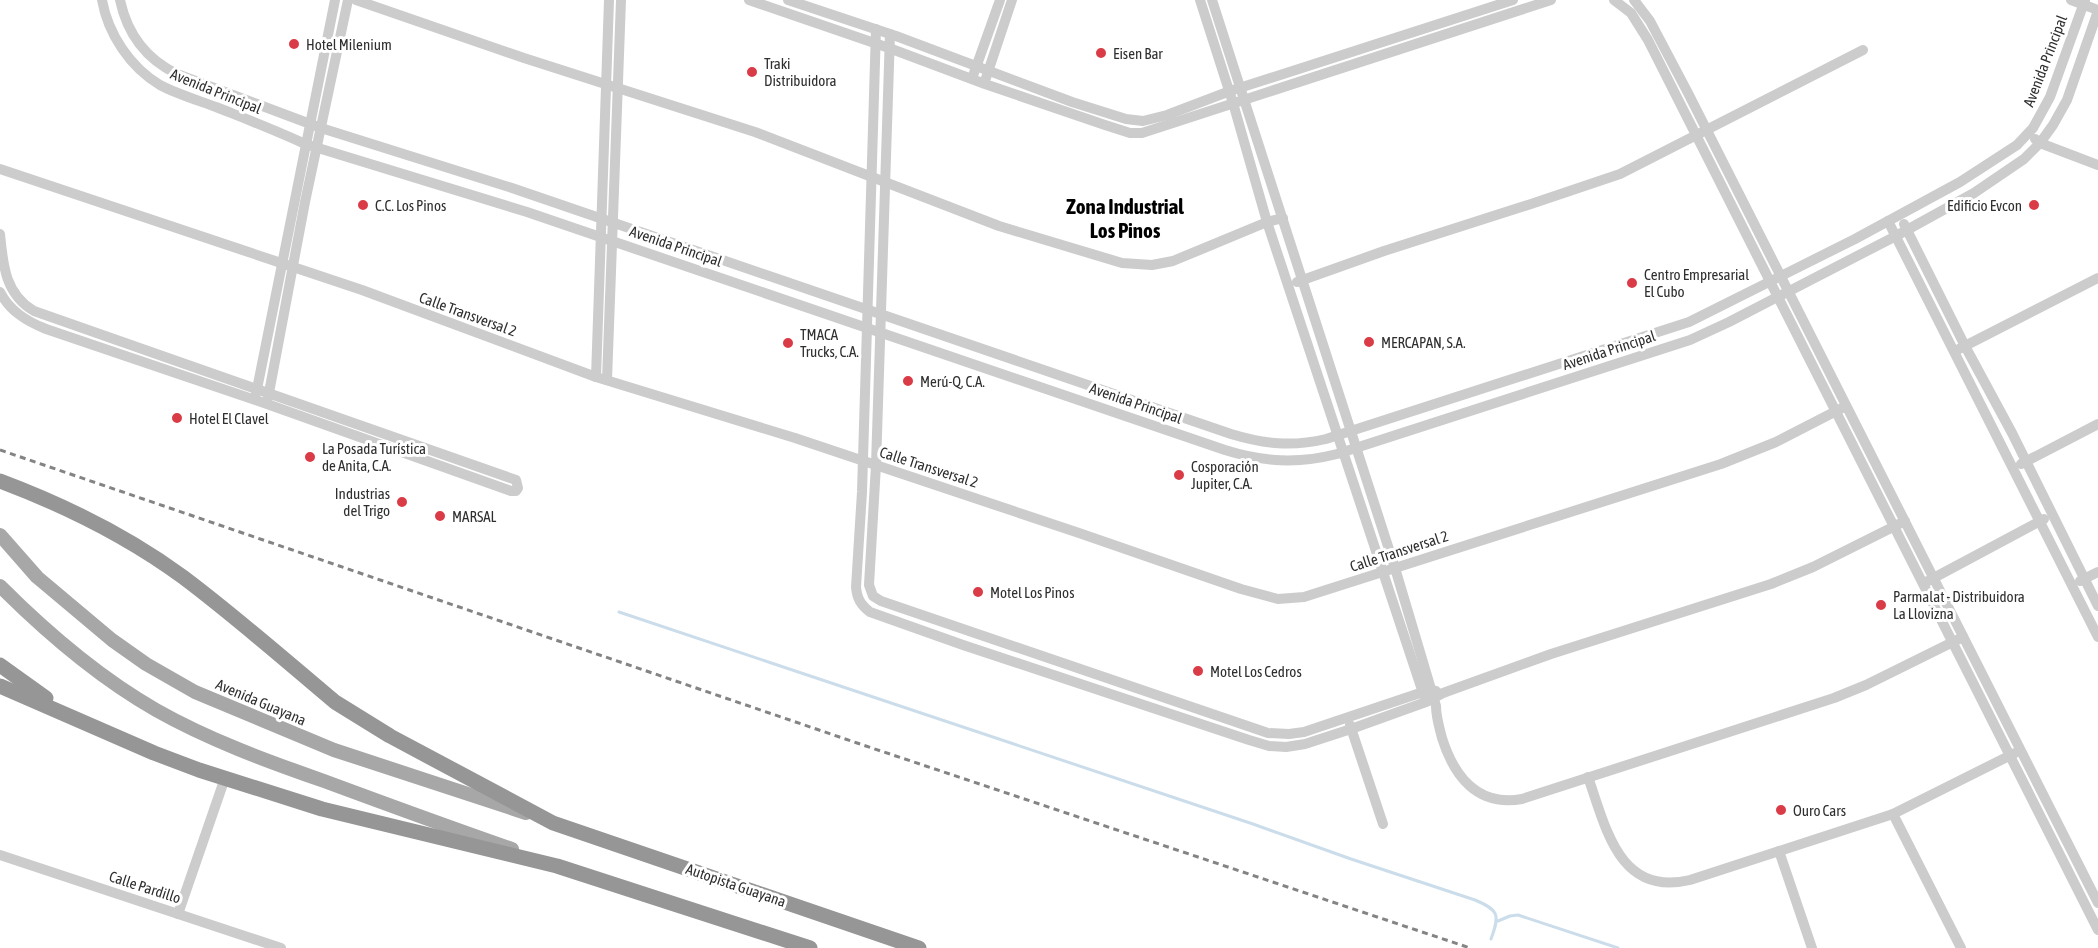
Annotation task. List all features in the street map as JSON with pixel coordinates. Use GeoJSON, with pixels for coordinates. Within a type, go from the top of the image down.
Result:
{"type":"FeatureCollection","features":[{"type":"Feature","properties":{"kind":"highway","name":"Autopista Guayana"},"geometry":{"type":"LineString","coordinates":[[0,481],[61,505],[145,552],[182,576],[335,702],[360,719],[553,823],[919,948]]}},
{"type":"Feature","properties":{"kind":"highway"},"geometry":{"type":"LineString","coordinates":[[0,665],[36,691],[103,731]]}},
{"type":"Feature","properties":{"kind":"highway"},"geometry":{"type":"LineString","coordinates":[[0,686],[154,753],[225,778],[322,809],[557,866],[810,948]]}},
{"type":"Feature","properties":{"kind":"main road","name":"Avenida Guayana"},"geometry":{"type":"LineString","coordinates":[[0,535],[37,577],[112,640],[146,664],[195,692],[334,750],[553,823]]}},
{"type":"Feature","properties":{"kind":"main road"},"geometry":{"type":"LineString","coordinates":[[0,586],[61,643],[114,684],[196,731],[274,763],[557,866]]}},
{"type":"Feature","properties":{"kind":"street","name":"Avenida Principal"},"geometry":{"type":"LineString","coordinates":[[102,0],[107,18],[119,44],[134,63],[152,79],[175,92],[305,144],[613,240],[1225,450],[1273,461],[1308,460],[1343,452],[1668,347],[1712,330],[1907,230],[2003,175],[2040,143],[2067,100],[2098,10]]}},
{"type":"Feature","properties":{"kind":"street","name":"Avenida Principal"},"geometry":{"type":"LineString","coordinates":[[120,0],[126,21],[136,40],[158,64],[177,74],[321,128],[614,223],[1258,441],[1277,445],[1311,442],[1338,435],[1621,345],[1698,318],[1899,216],[1995,161],[2029,135],[2050,97],[2084,2]]}},
{"type":"Feature","properties":{"kind":"street"},"geometry":{"type":"LineString","coordinates":[[267,404],[305,144],[335,0]]}},
{"type":"Feature","properties":{"kind":"street"},"geometry":{"type":"LineString","coordinates":[[255,400],[321,128],[348,0]]}},
{"type":"Feature","properties":{"kind":"street"},"geometry":{"type":"LineString","coordinates":[[356,0],[755,132],[999,226],[1110,260],[1133,265],[1152,265],[1181,259],[1267,222],[1283,218]]}},
{"type":"Feature","properties":{"kind":"street"},"geometry":{"type":"LineString","coordinates":[[596,377],[609,0]]}},
{"type":"Feature","properties":{"kind":"street"},"geometry":{"type":"LineString","coordinates":[[608,380],[621,0]]}},
{"type":"Feature","properties":{"kind":"street"},"geometry":{"type":"LineString","coordinates":[[749,0],[876,43],[985,84],[1123,131],[1142,134],[1478,18],[1513,0]]}},
{"type":"Feature","properties":{"kind":"street"},"geometry":{"type":"LineString","coordinates":[[788,0],[876,29],[1095,109],[1125,119],[1143,121],[1167,115],[1230,91],[1478,18],[1551,0]]}},
{"type":"Feature","properties":{"kind":"street"},"geometry":{"type":"LineString","coordinates":[[972,78],[1000,0]]}},
{"type":"Feature","properties":{"kind":"street"},"geometry":{"type":"LineString","coordinates":[[985,84],[1012,0]]}},
{"type":"Feature","properties":{"kind":"street"},"geometry":{"type":"LineString","coordinates":[[1200,0],[1230,91],[1267,222],[1343,452],[1383,572],[1431,695]]}},
{"type":"Feature","properties":{"kind":"street"},"geometry":{"type":"LineString","coordinates":[[1212,0],[1395,568],[1431,695],[1429,710],[1436,717],[1447,754],[1457,772],[1472,787],[1492,799],[1512,801],[1522,799],[1834,698],[1866,685],[1963,637]]}},
{"type":"Feature","properties":{"kind":"street"},"geometry":{"type":"LineString","coordinates":[[1472,0],[1478,18]]}},
{"type":"Feature","properties":{"kind":"street"},"geometry":{"type":"LineString","coordinates":[[1614,0],[1636,20],[1659,49]]}},
{"type":"Feature","properties":{"kind":"street"},"geometry":{"type":"LineString","coordinates":[[1634,0],[1650,21],[1659,49],[1775,279],[1846,406],[2098,903]]}},
{"type":"Feature","properties":{"kind":"street"},"geometry":{"type":"LineString","coordinates":[[2071,0],[2084,2],[2098,10]]}},
{"type":"Feature","properties":{"kind":"street"},"geometry":{"type":"LineString","coordinates":[[2097,0],[2098,10]]}},
{"type":"Feature","properties":{"kind":"street"},"geometry":{"type":"LineString","coordinates":[[1208,26],[1220,22]]}},
{"type":"Feature","properties":{"kind":"street"},"geometry":{"type":"LineString","coordinates":[[876,29],[863,460],[856,587],[863,607],[870,612],[918,630],[1261,744],[1278,747],[1294,746],[1351,729],[1431,695]]}},
{"type":"Feature","properties":{"kind":"street"},"geometry":{"type":"LineString","coordinates":[[890,34],[876,465],[869,585],[873,596],[881,601],[1262,731],[1281,734],[1296,733],[1431,695],[1551,654],[1772,584],[1813,567],[1905,521]]}},
{"type":"Feature","properties":{"kind":"street"},"geometry":{"type":"LineString","coordinates":[[1289,286],[1303,279],[1590,185],[1632,168],[1863,50]]}},
{"type":"Feature","properties":{"kind":"street"},"geometry":{"type":"LineString","coordinates":[[1142,134],[1143,121]]}},
{"type":"Feature","properties":{"kind":"street"},"geometry":{"type":"LineString","coordinates":[[2029,135],[2040,143],[2098,165]]}},
{"type":"Feature","properties":{"kind":"street","name":"Calle Transversal 2"},"geometry":{"type":"LineString","coordinates":[[0,169],[362,290],[596,377],[863,460],[1269,598],[1286,600],[1305,597],[1732,460],[1776,442],[1846,406]]}},
{"type":"Feature","properties":{"kind":"street"},"geometry":{"type":"LineString","coordinates":[[1899,216],[2012,433],[2098,606]]}},
{"type":"Feature","properties":{"kind":"street"},"geometry":{"type":"LineString","coordinates":[[1888,221],[2098,637]]}},
{"type":"Feature","properties":{"kind":"street"},"geometry":{"type":"LineString","coordinates":[[0,234],[7,280],[24,311],[35,325],[512,491],[518,488],[516,480],[42,314],[24,311],[8,304],[0,292]]}},
{"type":"Feature","properties":{"kind":"street"},"geometry":{"type":"LineString","coordinates":[[1954,351],[2098,278]]}},
{"type":"Feature","properties":{"kind":"street"},"geometry":{"type":"LineString","coordinates":[[1783,294],[1835,412],[2098,930]]}},
{"type":"Feature","properties":{"kind":"street"},"geometry":{"type":"LineString","coordinates":[[598,298],[611,301]]}},
{"type":"Feature","properties":{"kind":"street"},"geometry":{"type":"LineString","coordinates":[[88,344],[91,331]]}},
{"type":"Feature","properties":{"kind":"street"},"geometry":{"type":"LineString","coordinates":[[1662,331],[1668,347]]}},
{"type":"Feature","properties":{"kind":"street"},"geometry":{"type":"LineString","coordinates":[[1621,345],[1626,361]]}},
{"type":"Feature","properties":{"kind":"street"},"geometry":{"type":"LineString","coordinates":[[186,377],[189,365]]}},
{"type":"Feature","properties":{"kind":"street"},"geometry":{"type":"LineString","coordinates":[[2014,468],[2098,424]]}},
{"type":"Feature","properties":{"kind":"street"},"geometry":{"type":"LineString","coordinates":[[1255,458],[1258,441]]}},
{"type":"Feature","properties":{"kind":"street"},"geometry":{"type":"LineString","coordinates":[[1273,461],[1277,445]]}},
{"type":"Feature","properties":{"kind":"street"},"geometry":{"type":"LineString","coordinates":[[1922,584],[2052,515]]}},
{"type":"Feature","properties":{"kind":"street"},"geometry":{"type":"LineString","coordinates":[[2073,585],[2098,572]]}},
{"type":"Feature","properties":{"kind":"street"},"geometry":{"type":"LineString","coordinates":[[859,600],[873,596]]}},
{"type":"Feature","properties":{"kind":"street"},"geometry":{"type":"LineString","coordinates":[[918,630],[922,616]]}},
{"type":"Feature","properties":{"kind":"street"},"geometry":{"type":"LineString","coordinates":[[1108,693],[1111,680]]}},
{"type":"Feature","properties":{"kind":"street"},"geometry":{"type":"LineString","coordinates":[[1200,724],[1203,711]]}},
{"type":"Feature","properties":{"kind":"street"},"geometry":{"type":"LineString","coordinates":[[1348,717],[1383,824]]}},
{"type":"Feature","properties":{"kind":"street"},"geometry":{"type":"LineString","coordinates":[[1261,744],[1262,731]]}},
{"type":"Feature","properties":{"kind":"street"},"geometry":{"type":"LineString","coordinates":[[1588,777],[1606,830],[1618,855],[1631,869],[1647,879],[1678,883],[1893,814],[2020,750]]}},
{"type":"Feature","properties":{"kind":"street"},"geometry":{"type":"LineString","coordinates":[[178,914],[225,778]]}},
{"type":"Feature","properties":{"kind":"street"},"geometry":{"type":"LineString","coordinates":[[1893,814],[1961,948]]}},
{"type":"Feature","properties":{"kind":"street"},"geometry":{"type":"LineString","coordinates":[[1779,851],[1812,948]]}},
{"type":"Feature","properties":{"kind":"street","name":"Calle Pardillo"},"geometry":{"type":"LineString","coordinates":[[0,855],[281,948]]}},
{"type":"Feature","properties":{"kind":"waterway"},"geometry":{"type":"LineString","coordinates":[[619,612],[1475,900],[1489,907],[1495,914],[1496,924],[1491,939]]}},
{"type":"Feature","properties":{"kind":"waterway"},"geometry":{"type":"LineString","coordinates":[[1498,921],[1518,915],[1618,948]]}},
{"type":"Feature","properties":{"kind":"railway"},"geometry":{"type":"LineString","coordinates":[[0,450],[857,743],[1470,948]]}},
{"type":"Feature","properties":{"kind":"place","name":"Hotel Milenium"},"geometry":{"type":"Point","coordinates":[294,44]}},
{"type":"Feature","properties":{"kind":"place","name":"Eisen Bar"},"geometry":{"type":"Point","coordinates":[1101,53]}},
{"type":"Feature","properties":{"kind":"place","name":"Traki Distribuidora"},"geometry":{"type":"Point","coordinates":[752,72]}},
{"type":"Feature","properties":{"kind":"place","name":"C.C. Los Pinos"},"geometry":{"type":"Point","coordinates":[363,205]}},
{"type":"Feature","properties":{"kind":"place","name":"Edificio Evcon"},"geometry":{"type":"Point","coordinates":[2034,205]}},
{"type":"Feature","properties":{"kind":"place","name":"Centro Empresarial El Cubo"},"geometry":{"type":"Point","coordinates":[1632,283]}},
{"type":"Feature","properties":{"kind":"place","name":"MERCAPAN, S.A."},"geometry":{"type":"Point","coordinates":[1369,342]}},
{"type":"Feature","properties":{"kind":"place","name":"TMACA Trucks, C.A."},"geometry":{"type":"Point","coordinates":[788,343]}},
{"type":"Feature","properties":{"kind":"place","name":"Merú-Q, C.A."},"geometry":{"type":"Point","coordinates":[908,381]}},
{"type":"Feature","properties":{"kind":"place","name":"Hotel El Clavel"},"geometry":{"type":"Point","coordinates":[177,418]}},
{"type":"Feature","properties":{"kind":"place","name":"La Posada Turística de Anita, C.A."},"geometry":{"type":"Point","coordinates":[310,457]}},
{"type":"Feature","properties":{"kind":"place","name":"Cosporación Jupiter, C.A."},"geometry":{"type":"Point","coordinates":[1179,475]}},
{"type":"Feature","properties":{"kind":"place","name":"Industrias del Trigo"},"geometry":{"type":"Point","coordinates":[402,502]}},
{"type":"Feature","properties":{"kind":"place","name":"MARSAL"},"geometry":{"type":"Point","coordinates":[440,516]}},
{"type":"Feature","properties":{"kind":"place","name":"Motel Los Pinos"},"geometry":{"type":"Point","coordinates":[978,592]}},
{"type":"Feature","properties":{"kind":"place","name":"Parmalat - Distribuidora La Llovizna"},"geometry":{"type":"Point","coordinates":[1881,605]}},
{"type":"Feature","properties":{"kind":"place","name":"Motel Los Cedros"},"geometry":{"type":"Point","coordinates":[1198,671]}},
{"type":"Feature","properties":{"kind":"place","name":"Ouro Cars"},"geometry":{"type":"Point","coordinates":[1781,810]}},
{"type":"Feature","properties":{"kind":"district","name":"Zona Industrial Los Pinos"},"geometry":{"type":"Point","coordinates":[1125,218]}}]}
